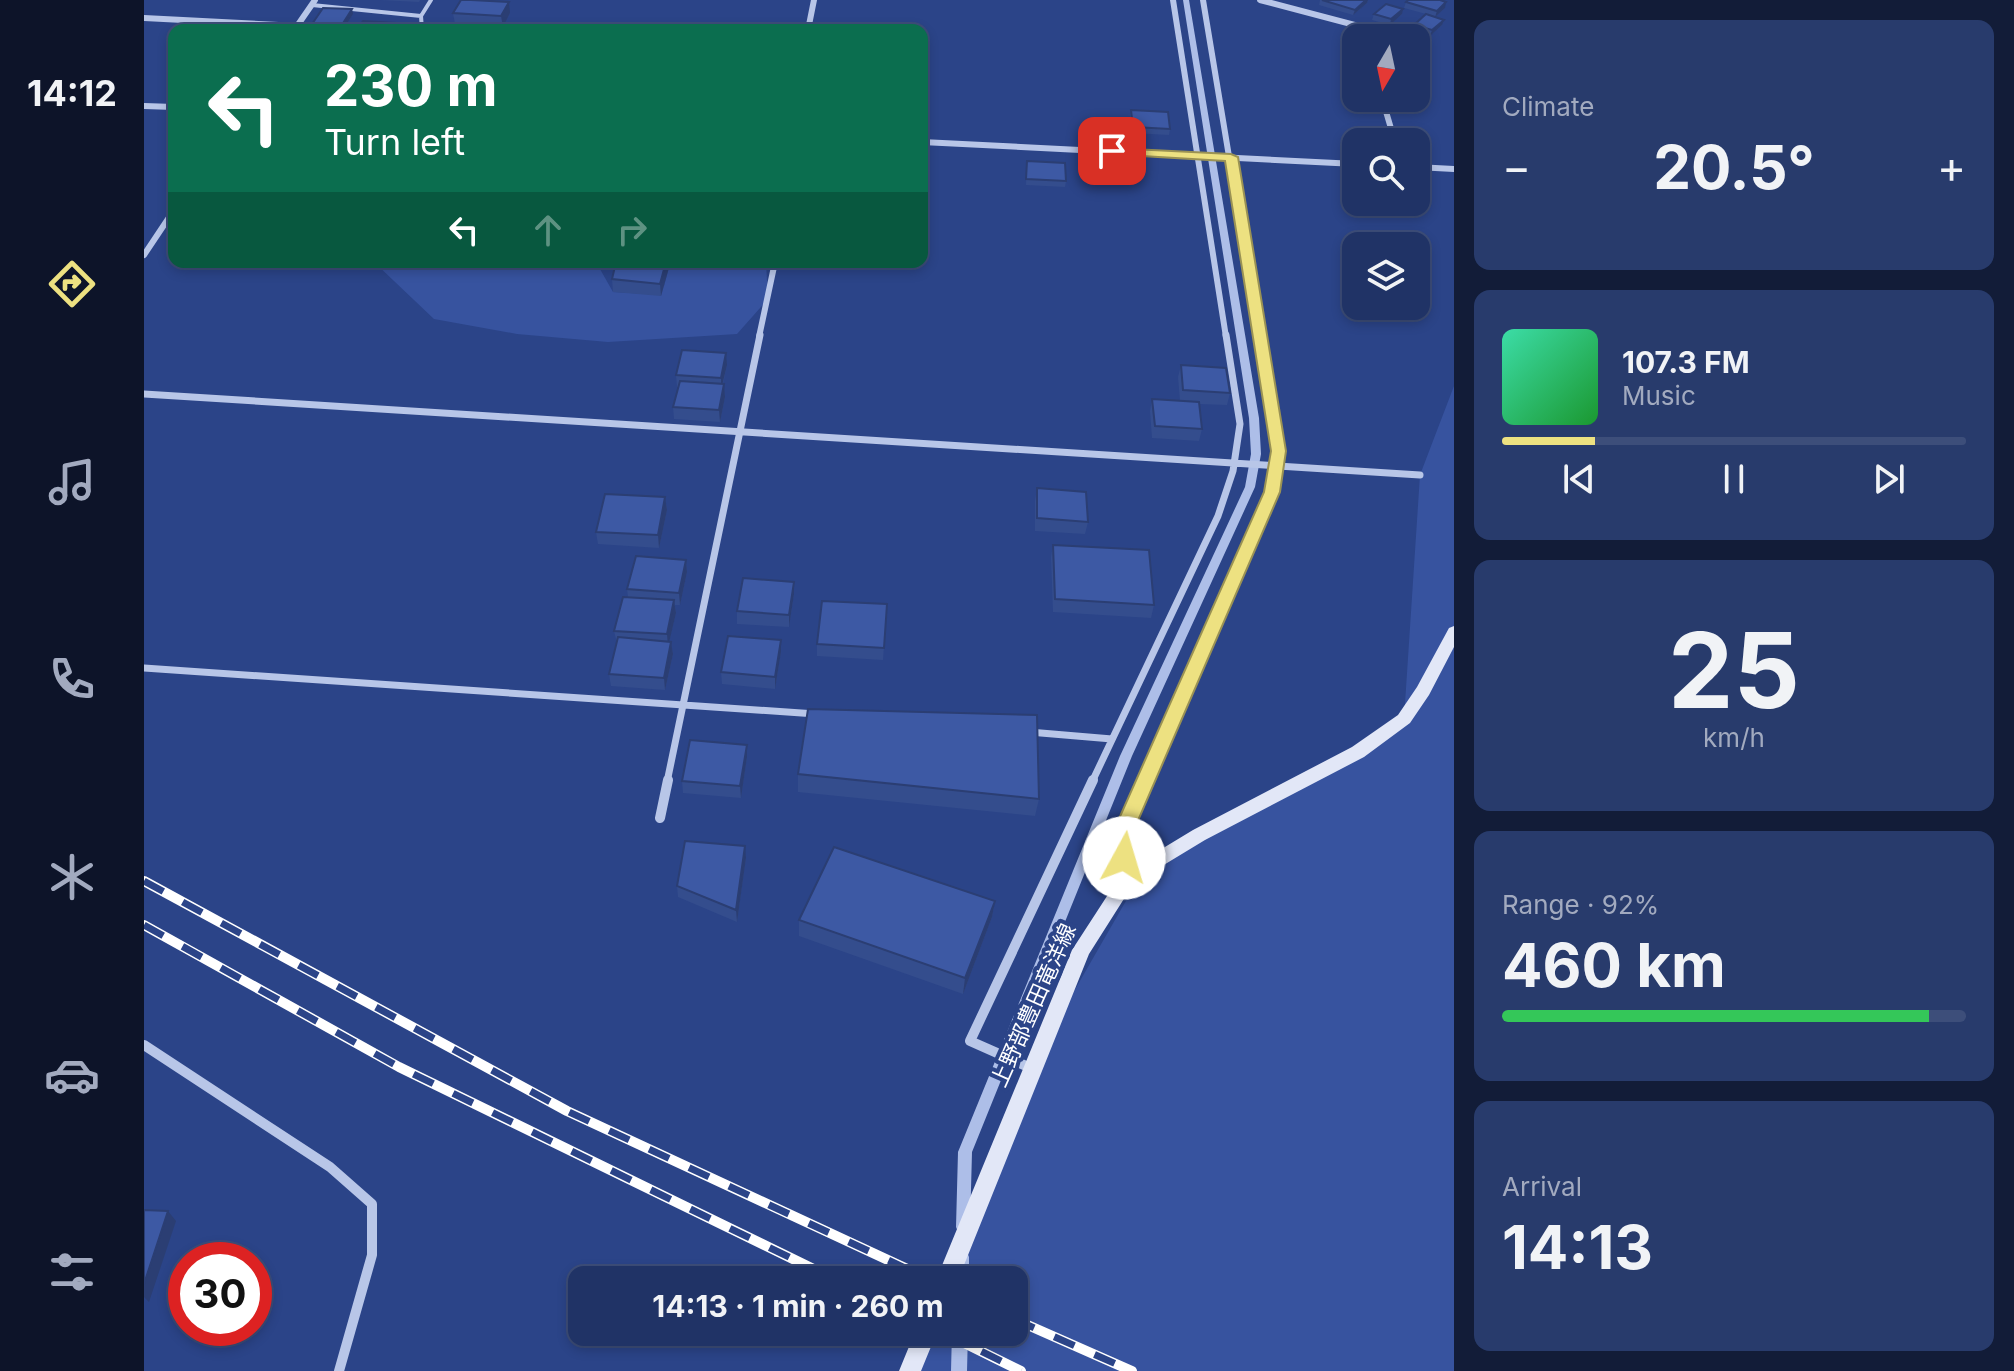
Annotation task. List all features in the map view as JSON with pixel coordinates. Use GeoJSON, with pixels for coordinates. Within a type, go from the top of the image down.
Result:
{"type":"FeatureCollection","features":[{"type":"Feature","properties":{"kind":"main road","name":"上野部豊田竜洋線"},"geometry":{"type":"LineString","coordinates":[[953,1266],[1081,950],[1128,878],[1199,835],[1358,752],[1404,719],[1423,691],[1454,632]]}},
{"type":"Feature","properties":{"kind":"main road"},"geometry":{"type":"LineString","coordinates":[[910,1371],[920,1346]]}},
{"type":"Feature","properties":{"kind":"street"},"geometry":{"type":"LineString","coordinates":[[809,24],[814,0]]}},
{"type":"Feature","properties":{"kind":"street"},"geometry":{"type":"LineString","coordinates":[[1033,1069],[970,1041],[1218,516],[1236,461],[1240,424],[1173,0]]}},
{"type":"Feature","properties":{"kind":"street"},"geometry":{"type":"LineString","coordinates":[[1128,878],[1120,839],[1272,492],[1276,464],[1277,428],[1203,0]]}},
{"type":"Feature","properties":{"kind":"street"},"geometry":{"type":"LineString","coordinates":[[1260,0],[1351,24]]}},
{"type":"Feature","properties":{"kind":"street"},"geometry":{"type":"LineString","coordinates":[[299,24],[313,2]]}},
{"type":"Feature","properties":{"kind":"street"},"geometry":{"type":"LineString","coordinates":[[144,18],[235,24]]}},
{"type":"Feature","properties":{"kind":"street"},"geometry":{"type":"LineString","coordinates":[[144,106],[168,107]]}},
{"type":"Feature","properties":{"kind":"street"},"geometry":{"type":"LineString","coordinates":[[928,142],[1342,163]]}},
{"type":"Feature","properties":{"kind":"street"},"geometry":{"type":"LineString","coordinates":[[1430,168],[1454,169]]}},
{"type":"Feature","properties":{"kind":"street"},"geometry":{"type":"LineString","coordinates":[[144,255],[168,219]]}},
{"type":"Feature","properties":{"kind":"street"},"geometry":{"type":"LineString","coordinates":[[660,818],[774,268]]}},
{"type":"Feature","properties":{"kind":"street"},"geometry":{"type":"LineString","coordinates":[[144,394],[1420,475]]}},
{"type":"Feature","properties":{"kind":"street"},"geometry":{"type":"LineString","coordinates":[[144,668],[827,715]]}},
{"type":"Feature","properties":{"kind":"street"},"geometry":{"type":"LineString","coordinates":[[1018,731],[1112,739]]}},
{"type":"Feature","properties":{"kind":"street"},"geometry":{"type":"LineString","coordinates":[[144,1045],[330,1167],[372,1204],[372,1255],[339,1371]]}},
{"type":"Feature","properties":{"kind":"lane"},"geometry":{"type":"LineString","coordinates":[[422,24],[421,16],[431,0]]}},
{"type":"Feature","properties":{"kind":"lane"},"geometry":{"type":"LineString","coordinates":[[313,2],[421,16]]}},
{"type":"Feature","properties":{"kind":"shaded area"},"geometry":{"type":"Polygon","coordinates":[[[380,268],[599,268],[613,292],[647,294],[664,286],[668,268],[766,268],[768,299],[737,334],[608,342],[517,334],[434,319],[380,268]]]}},
{"type":"Feature","properties":{"kind":"shaded area"},"geometry":{"type":"Polygon","coordinates":[[[1454,386],[1454,1371],[912,1371],[922,1346],[1028,1346],[1028,1266],[955,1266],[1042,1047],[1146,866],[1404,719],[1420,475],[1454,386]]]}},
{"type":"Feature","properties":{"kind":"building"},"geometry":{"type":"Polygon","coordinates":[[[461,0],[509,2],[501,16],[453,13],[461,0]]]}},
{"type":"Feature","properties":{"kind":"building"},"geometry":{"type":"Polygon","coordinates":[[[1322,0],[1366,0],[1355,10],[1322,0]]]}},
{"type":"Feature","properties":{"kind":"building"},"geometry":{"type":"Polygon","coordinates":[[[1406,2],[1446,2],[1437,11],[1406,2]]]}},
{"type":"Feature","properties":{"kind":"building"},"geometry":{"type":"Polygon","coordinates":[[[1386,4],[1403,9],[1391,19],[1374,14],[1386,4]]]}},
{"type":"Feature","properties":{"kind":"building"},"geometry":{"type":"Polygon","coordinates":[[[323,8],[352,9],[343,24],[312,24],[323,8]]]}},
{"type":"Feature","properties":{"kind":"building"},"geometry":{"type":"Polygon","coordinates":[[[1426,14],[1444,20],[1432,30],[1430,24],[1415,24],[1426,14]]]}},
{"type":"Feature","properties":{"kind":"building"},"geometry":{"type":"Polygon","coordinates":[[[363,21],[411,24],[361,24],[363,21]]]}},
{"type":"Feature","properties":{"kind":"building"},"geometry":{"type":"Polygon","coordinates":[[[1131,110],[1168,112],[1170,129],[1133,127],[1131,110]]]}},
{"type":"Feature","properties":{"kind":"building"},"geometry":{"type":"Polygon","coordinates":[[[1027,161],[1065,163],[1066,181],[1026,179],[1027,161]]]}},
{"type":"Feature","properties":{"kind":"building"},"geometry":{"type":"Polygon","coordinates":[[[615,268],[664,268],[660,284],[612,279],[615,268]]]}},
{"type":"Feature","properties":{"kind":"building"},"geometry":{"type":"Polygon","coordinates":[[[682,350],[726,353],[721,378],[676,375],[682,350]]]}},
{"type":"Feature","properties":{"kind":"building"},"geometry":{"type":"Polygon","coordinates":[[[1181,365],[1226,368],[1230,393],[1183,390],[1181,365]]]}},
{"type":"Feature","properties":{"kind":"building"},"geometry":{"type":"Polygon","coordinates":[[[680,381],[724,384],[719,410],[673,407],[680,381]]]}},
{"type":"Feature","properties":{"kind":"building"},"geometry":{"type":"Polygon","coordinates":[[[1152,399],[1199,402],[1202,429],[1155,426],[1152,399]]]}},
{"type":"Feature","properties":{"kind":"building"},"geometry":{"type":"Polygon","coordinates":[[[1037,488],[1086,492],[1088,522],[1037,518],[1037,488]]]}},
{"type":"Feature","properties":{"kind":"building"},"geometry":{"type":"Polygon","coordinates":[[[605,494],[665,497],[658,535],[596,532],[605,494]]]}},
{"type":"Feature","properties":{"kind":"building"},"geometry":{"type":"Polygon","coordinates":[[[1053,545],[1149,550],[1154,605],[1055,599],[1053,545]]]}},
{"type":"Feature","properties":{"kind":"building"},"geometry":{"type":"Polygon","coordinates":[[[636,556],[686,560],[679,593],[627,589],[636,556]]]}},
{"type":"Feature","properties":{"kind":"building"},"geometry":{"type":"Polygon","coordinates":[[[743,578],[794,582],[789,615],[737,611],[743,578]]]}},
{"type":"Feature","properties":{"kind":"building"},"geometry":{"type":"Polygon","coordinates":[[[623,597],[674,600],[667,634],[614,631],[623,597]]]}},
{"type":"Feature","properties":{"kind":"building"},"geometry":{"type":"Polygon","coordinates":[[[822,601],[887,604],[884,648],[817,644],[822,601]]]}},
{"type":"Feature","properties":{"kind":"building"},"geometry":{"type":"Polygon","coordinates":[[[728,636],[781,640],[775,677],[721,672],[728,636]]]}},
{"type":"Feature","properties":{"kind":"building"},"geometry":{"type":"Polygon","coordinates":[[[618,637],[671,642],[664,678],[609,674],[618,637]]]}},
{"type":"Feature","properties":{"kind":"building"},"geometry":{"type":"Polygon","coordinates":[[[808,709],[1037,715],[1039,799],[798,774],[808,709]]]}},
{"type":"Feature","properties":{"kind":"building"},"geometry":{"type":"Polygon","coordinates":[[[690,740],[747,745],[740,786],[682,781],[690,740]]]}},
{"type":"Feature","properties":{"kind":"building"},"geometry":{"type":"Polygon","coordinates":[[[685,841],[745,846],[736,910],[677,886],[685,841]]]}},
{"type":"Feature","properties":{"kind":"building"},"geometry":{"type":"Polygon","coordinates":[[[834,847],[995,901],[965,978],[799,920],[834,847]]]}},
{"type":"Feature","properties":{"kind":"building"},"geometry":{"type":"Polygon","coordinates":[[[144,1210],[168,1211],[144,1284],[144,1210]]]}},
{"type":"Feature","properties":{"kind":"waterway"},"geometry":{"type":"LineString","coordinates":[[963,1227],[965,1152],[1126,756],[1250,487],[1256,454],[1254,418],[1186,0]]}},
{"type":"Feature","properties":{"kind":"waterway"},"geometry":{"type":"LineString","coordinates":[[962,1257],[962,1266]]}},
{"type":"Feature","properties":{"kind":"waterway"},"geometry":{"type":"LineString","coordinates":[[959,1371],[960,1346]]}},
{"type":"Feature","properties":{"kind":"railway"},"geometry":{"type":"LineString","coordinates":[[144,881],[567,1111],[901,1266]]}},
{"type":"Feature","properties":{"kind":"railway"},"geometry":{"type":"LineString","coordinates":[[144,925],[399,1067],[807,1266]]}},
{"type":"Feature","properties":{"kind":"railway"},"geometry":{"type":"LineString","coordinates":[[1028,1325],[1132,1371]]}},
{"type":"Feature","properties":{"kind":"railway"},"geometry":{"type":"LineString","coordinates":[[970,1346],[1021,1371]]}},
{"type":"Feature","properties":{"kind":"route"},"geometry":{"type":"LineString","coordinates":[[1112,151],[1231,157],[1277,428],[1278,451],[1272,492],[1120,839],[1124,858]]}}]}
